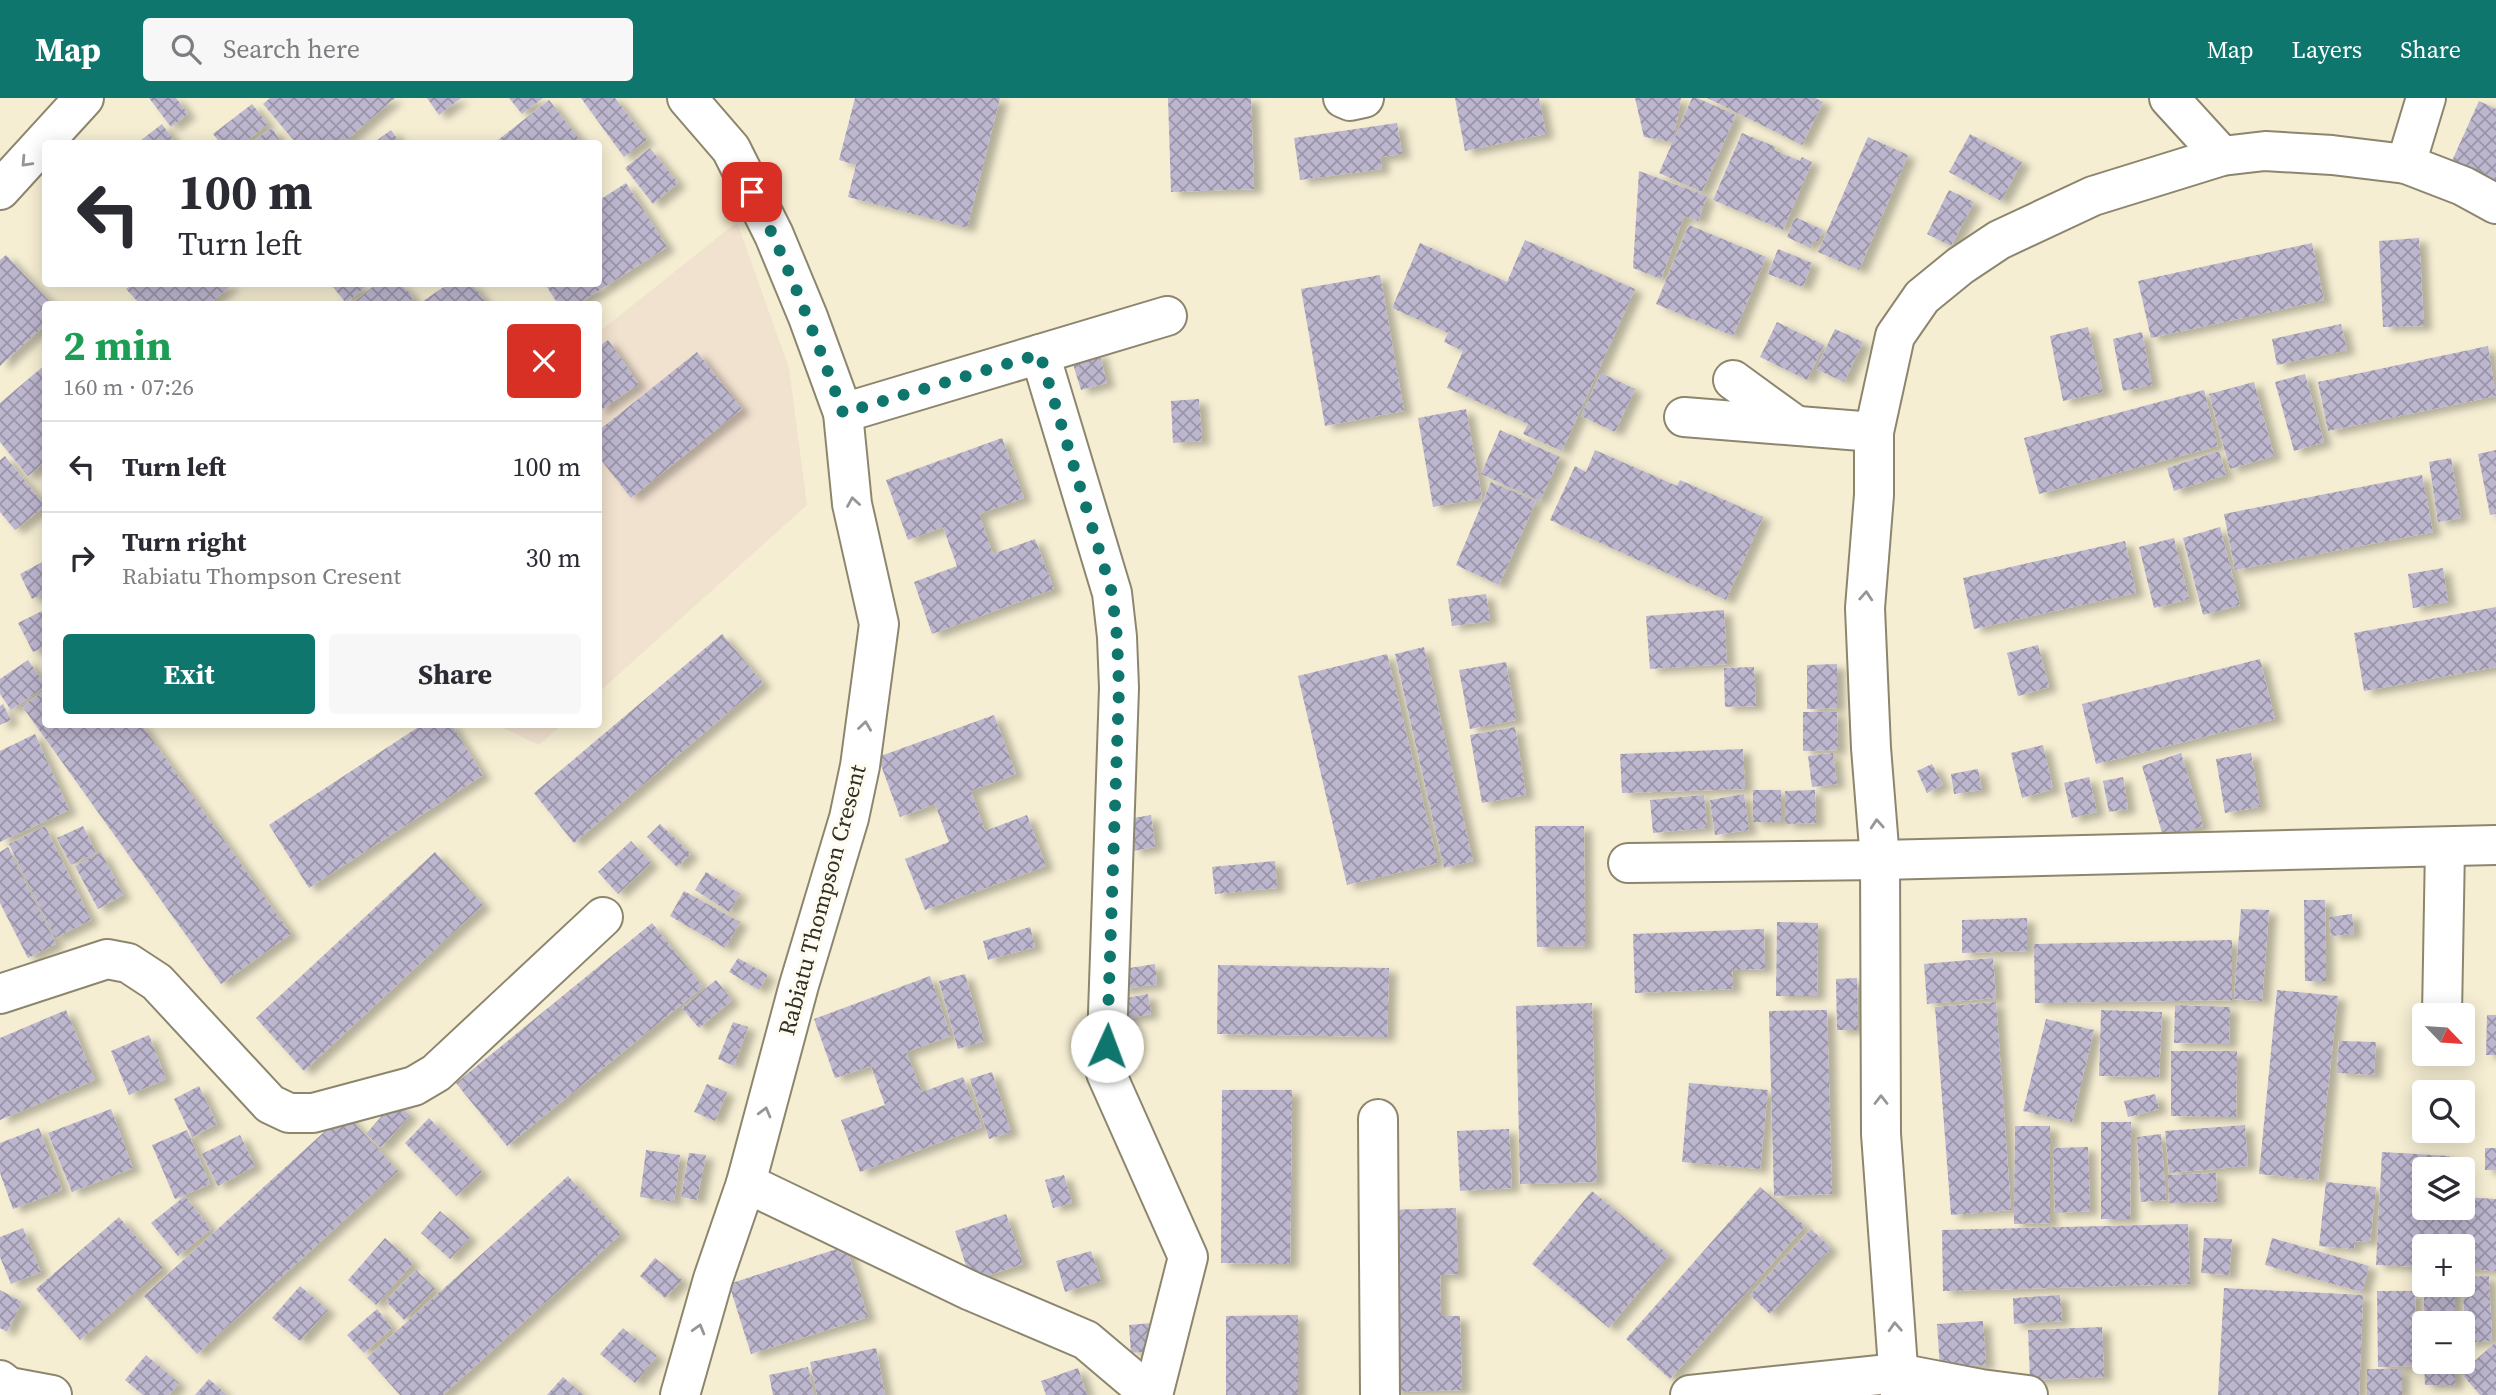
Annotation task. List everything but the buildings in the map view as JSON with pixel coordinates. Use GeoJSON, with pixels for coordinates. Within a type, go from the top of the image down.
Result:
{"type":"FeatureCollection","features":[{"type":"Feature","properties":{"kind":"street"},"geometry":{"type":"LineString","coordinates":[[46,140],[84,98]]}},
{"type":"Feature","properties":{"kind":"street","name":"Rabiatu Thompson Cresent"},"geometry":{"type":"LineString","coordinates":[[680,1395],[713,1279],[746,1183],[799,985],[849,818],[860,766],[879,624],[852,504],[843,413],[808,317],[774,235],[731,149],[687,98]]}},
{"type":"Feature","properties":{"kind":"street"},"geometry":{"type":"LineString","coordinates":[[1343,98],[1350,101],[1364,98]]}},
{"type":"Feature","properties":{"kind":"street"},"geometry":{"type":"LineString","coordinates":[[2169,98],[2222,156]]}},
{"type":"Feature","properties":{"kind":"street"},"geometry":{"type":"LineString","coordinates":[[2406,164],[2426,98]]}},
{"type":"Feature","properties":{"kind":"street"},"geometry":{"type":"LineString","coordinates":[[0,190],[42,144]]}},
{"type":"Feature","properties":{"kind":"street"},"geometry":{"type":"LineString","coordinates":[[1899,1384],[1881,1133],[1880,860],[1871,748],[1865,608],[1874,495],[1874,432],[1895,335],[1923,297],[1960,266],[1998,240],[2093,196],[2222,156],[2265,151],[2332,155],[2406,164],[2463,186],[2496,204]]}},
{"type":"Feature","properties":{"kind":"street"},"geometry":{"type":"LineString","coordinates":[[843,413],[1167,316]]}},
{"type":"Feature","properties":{"kind":"street"},"geometry":{"type":"LineString","coordinates":[[746,1183],[971,1291],[1086,1340],[1152,1395],[1188,1257],[1106,1073],[1119,688],[1117,637],[1112,593],[1040,354]]}},
{"type":"Feature","properties":{"kind":"street"},"geometry":{"type":"LineString","coordinates":[[1734,380],[1795,425]]}},
{"type":"Feature","properties":{"kind":"street"},"geometry":{"type":"LineString","coordinates":[[1684,417],[1874,432]]}},
{"type":"Feature","properties":{"kind":"street"},"geometry":{"type":"LineString","coordinates":[[1628,863],[1880,860],[2496,845]]}},
{"type":"Feature","properties":{"kind":"street"},"geometry":{"type":"LineString","coordinates":[[2442,1003],[2445,847]]}},
{"type":"Feature","properties":{"kind":"street"},"geometry":{"type":"LineString","coordinates":[[0,994],[107,959],[128,963],[157,982],[270,1104],[289,1112],[313,1113],[414,1086],[436,1073],[603,917]]}},
{"type":"Feature","properties":{"kind":"street"},"geometry":{"type":"LineString","coordinates":[[1378,1119],[1380,1395]]}},
{"type":"Feature","properties":{"kind":"street"},"geometry":{"type":"LineString","coordinates":[[1690,1395],[1899,1384],[2028,1395]]}},
{"type":"Feature","properties":{"kind":"street"},"geometry":{"type":"LineString","coordinates":[[3,1387],[52,1395]]}},
{"type":"Feature","properties":{"kind":"shaded area"},"geometry":{"type":"Polygon","coordinates":[[[737,222],[789,368],[807,505],[602,689],[602,330],[737,222]]]}},
{"type":"Feature","properties":{"kind":"shaded area"},"geometry":{"type":"Polygon","coordinates":[[[503,728],[559,728],[539,745],[503,728]]]}},
{"type":"Feature","properties":{"kind":"route"},"geometry":{"type":"LineString","coordinates":[[752,192],[774,235],[808,317],[843,413],[1040,354],[1112,593],[1117,637],[1119,688],[1107,1046]]}}]}
